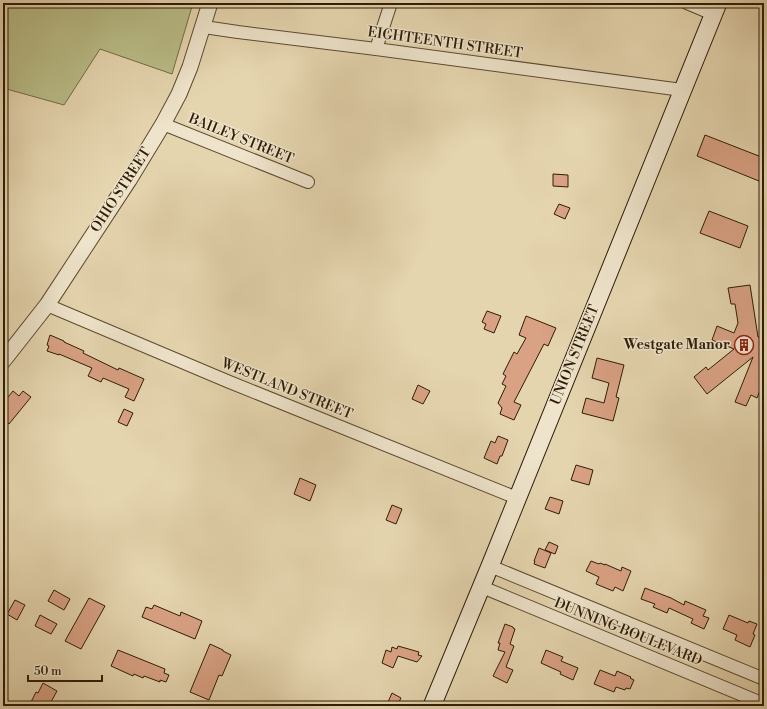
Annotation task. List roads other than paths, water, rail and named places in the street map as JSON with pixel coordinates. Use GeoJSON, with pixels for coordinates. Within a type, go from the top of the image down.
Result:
{"type":"FeatureCollection","features":[{"type":"Feature","properties":{"kind":"main road","name":"UNION STREET"},"geometry":{"type":"LineString","coordinates":[[432,706],[482,587],[715,8]]}},
{"type":"Feature","properties":{"kind":"street","name":"OHIO STREET"},"geometry":{"type":"LineString","coordinates":[[3,361],[47,305],[129,180],[163,124],[185,81],[204,27],[210,3]]}},
{"type":"Feature","properties":{"kind":"street"},"geometry":{"type":"LineString","coordinates":[[376,49],[392,3]]}},
{"type":"Feature","properties":{"kind":"street"},"geometry":{"type":"LineString","coordinates":[[687,3],[715,8]]}},
{"type":"Feature","properties":{"kind":"street","name":"EIGHTEENTH STREET"},"geometry":{"type":"LineString","coordinates":[[204,27],[682,90]]}},
{"type":"Feature","properties":{"kind":"street","name":"BAILEY STREET"},"geometry":{"type":"LineString","coordinates":[[163,124],[308,182]]}},
{"type":"Feature","properties":{"kind":"street","name":"WESTLAND STREET"},"geometry":{"type":"LineString","coordinates":[[47,305],[227,381],[517,498]]}},
{"type":"Feature","properties":{"kind":"street","name":"DUNNING BOULEVARD"},"geometry":{"type":"LineString","coordinates":[[490,566],[764,679]]}},
{"type":"Feature","properties":{"kind":"street","name":"DUNNING BOULEVARD"},"geometry":{"type":"LineString","coordinates":[[482,587],[764,704]]}},
{"type":"Feature","properties":{"kind":"place","name":"Westgate Manor"},"geometry":{"type":"Point","coordinates":[744,345]}}]}
